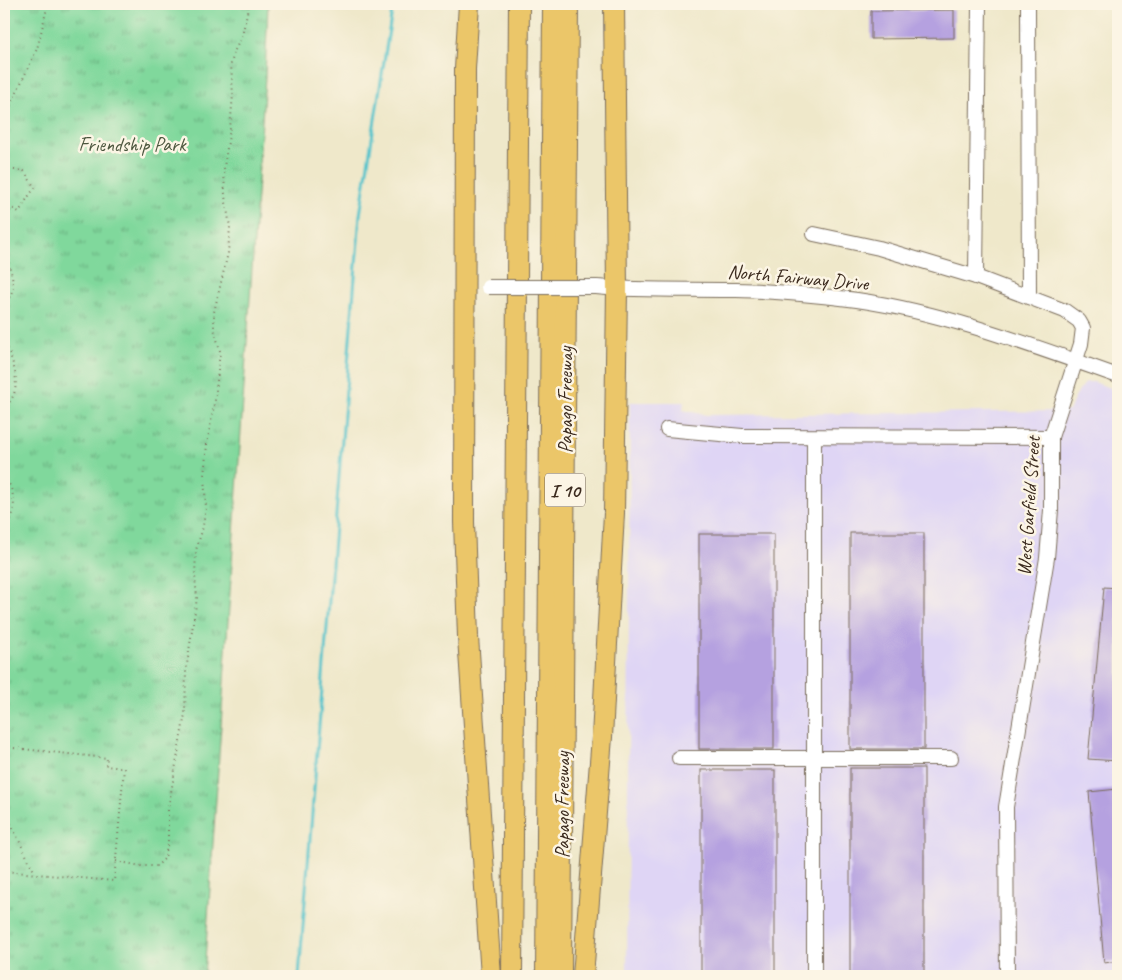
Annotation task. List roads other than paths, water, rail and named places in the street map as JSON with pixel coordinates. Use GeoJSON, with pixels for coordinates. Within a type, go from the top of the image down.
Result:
{"type":"FeatureCollection","features":[{"type":"Feature","properties":{"kind":"highway"},"geometry":{"type":"LineString","coordinates":[[469,4],[465,69],[464,522],[468,627],[491,976]]}},
{"type":"Feature","properties":{"kind":"highway","name":"I 10"},"geometry":{"type":"LineString","coordinates":[[512,976],[519,4]]}},
{"type":"Feature","properties":{"kind":"highway"},"geometry":{"type":"LineString","coordinates":[[546,976],[553,4]]}},
{"type":"Feature","properties":{"kind":"highway","name":"Papago Freeway"},"geometry":{"type":"LineString","coordinates":[[561,976],[568,4]]}},
{"type":"Feature","properties":{"kind":"highway"},"geometry":{"type":"LineString","coordinates":[[582,976],[602,737],[610,616],[614,513],[617,289],[614,4]]}},
{"type":"Feature","properties":{"kind":"street"},"geometry":{"type":"LineString","coordinates":[[976,277],[980,4]]}},
{"type":"Feature","properties":{"kind":"street"},"geometry":{"type":"LineString","coordinates":[[1028,4],[1029,297]]}},
{"type":"Feature","properties":{"kind":"street","name":"West Garfield Street"},"geometry":{"type":"LineString","coordinates":[[814,234],[879,248],[976,277],[1065,311],[1079,320],[1083,328],[1083,336],[1051,437],[1051,510],[1047,558],[1006,807],[1008,976]]}},
{"type":"Feature","properties":{"kind":"street","name":"North Fairway Drive"},"geometry":{"type":"LineString","coordinates":[[464,287],[737,290],[858,300],[913,311],[969,326],[1118,376]]}},
{"type":"Feature","properties":{"kind":"street"},"geometry":{"type":"LineString","coordinates":[[667,429],[742,436],[1051,437]]}},
{"type":"Feature","properties":{"kind":"street"},"geometry":{"type":"LineString","coordinates":[[814,437],[814,976]]}},
{"type":"Feature","properties":{"kind":"street"},"geometry":{"type":"LineString","coordinates":[[680,758],[951,758]]}},
{"type":"Feature","properties":{"kind":"waterway"},"geometry":{"type":"LineString","coordinates":[[299,976],[360,215],[393,4]]}},
{"type":"Feature","properties":{"kind":"park label","name":"Friendship Park"},"geometry":{"type":"Point","coordinates":[132,144]}}]}
